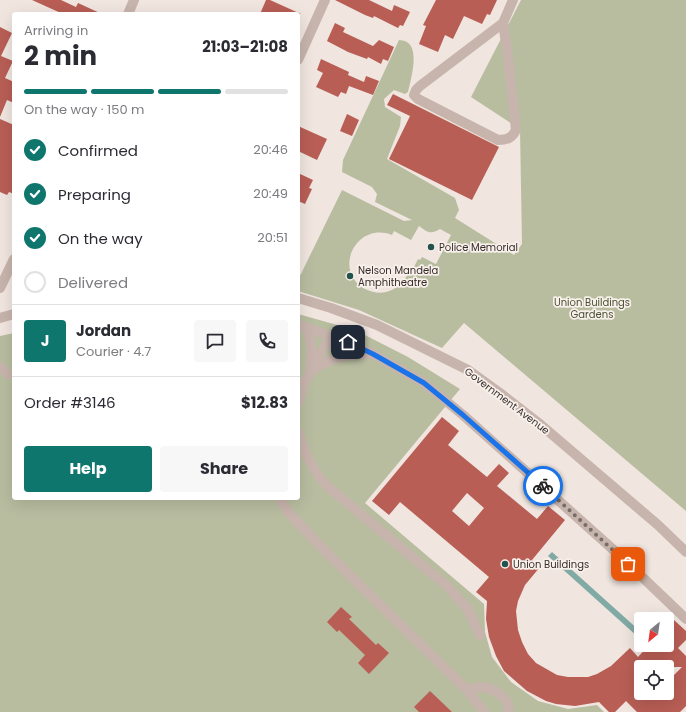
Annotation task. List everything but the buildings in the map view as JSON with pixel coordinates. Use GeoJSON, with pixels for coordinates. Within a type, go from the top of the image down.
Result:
{"type":"FeatureCollection","features":[{"type":"Feature","properties":{"kind":"street"},"geometry":{"type":"LineString","coordinates":[[129,12],[134,0]]}},
{"type":"Feature","properties":{"kind":"street"},"geometry":{"type":"LineString","coordinates":[[300,56],[325,0]]}},
{"type":"Feature","properties":{"kind":"street"},"geometry":{"type":"LineString","coordinates":[[503,23],[516,130],[510,138],[506,140],[498,140],[414,96],[416,90],[420,86],[503,23],[513,0]]}},
{"type":"Feature","properties":{"kind":"street"},"geometry":{"type":"LineString","coordinates":[[0,288],[12,263]]}},
{"type":"Feature","properties":{"kind":"street","name":"Government Avenue"},"geometry":{"type":"LineString","coordinates":[[300,299],[377,325],[468,370],[495,389],[540,425],[658,525],[686,552]]}},
{"type":"Feature","properties":{"kind":"street"},"geometry":{"type":"LineString","coordinates":[[0,318],[12,315]]}},
{"type":"Feature","properties":{"kind":"street"},"geometry":{"type":"LineString","coordinates":[[302,326],[331,336],[373,354],[424,383],[463,415],[617,553],[686,619]]}},
{"type":"Feature","properties":{"kind":"street"},"geometry":{"type":"LineString","coordinates":[[302,326],[312,349],[310,371]]}},
{"type":"Feature","properties":{"kind":"street"},"geometry":{"type":"LineString","coordinates":[[300,396],[304,381],[331,336]]}},
{"type":"Feature","properties":{"kind":"street"},"geometry":{"type":"LineString","coordinates":[[310,371],[344,355],[373,354]]}},
{"type":"Feature","properties":{"kind":"street"},"geometry":{"type":"LineString","coordinates":[[0,367],[12,375]]}},
{"type":"Feature","properties":{"kind":"street"},"geometry":{"type":"LineString","coordinates":[[300,439],[303,449],[313,469],[326,485],[447,586],[467,608],[480,635]]}},
{"type":"Feature","properties":{"kind":"street"},"geometry":{"type":"LineString","coordinates":[[280,500],[288,512],[325,551],[468,690],[484,712]]}},
{"type":"Feature","properties":{"kind":"street"},"geometry":{"type":"LineString","coordinates":[[468,690],[484,687],[492,691],[507,700],[509,706],[508,712]]}},
{"type":"Feature","properties":{"kind":"green space","name":"Union Buildings Gardens"},"geometry":{"type":"Polygon","coordinates":[[[521,0],[686,0],[686,511],[464,323],[442,348],[359,310],[300,292],[300,276],[342,190],[404,221],[412,220],[375,202],[377,194],[372,187],[342,172],[343,160],[399,40],[406,42],[411,46],[414,61],[408,92],[405,94],[394,90],[384,99],[385,107],[401,117],[400,126],[387,159],[455,198],[459,210],[455,218],[514,255],[522,244],[520,129],[471,97],[521,0]],[[419,226],[411,240],[394,231],[392,235],[379,233],[368,235],[359,241],[353,250],[350,260],[350,271],[355,281],[365,289],[383,293],[400,285],[408,273],[411,273],[418,259],[420,260],[422,257],[436,264],[451,235],[440,229],[431,232],[419,226]]]}},
{"type":"Feature","properties":{"kind":"green space"},"geometry":{"type":"Polygon","coordinates":[[[300,315],[355,330],[408,357],[460,389],[365,503],[484,604],[485,632],[492,657],[511,682],[538,701],[568,709],[597,705],[604,712],[0,712],[0,336],[12,333],[12,500],[300,500],[300,315]]]}},
{"type":"Feature","properties":{"kind":"water"},"geometry":{"type":"Polygon","coordinates":[[[552,552],[634,626],[634,633],[548,556],[552,552]]]}},
{"type":"Feature","properties":{"kind":"way so far"},"geometry":{"type":"LineString","coordinates":[[543,486],[628,564]]}},
{"type":"Feature","properties":{"kind":"place","name":"Police Memorial"},"geometry":{"type":"Point","coordinates":[431,247]}},
{"type":"Feature","properties":{"kind":"place","name":"Nelson Mandela Amphitheatre"},"geometry":{"type":"Point","coordinates":[350,276]}},
{"type":"Feature","properties":{"kind":"place","name":"Union Buildings"},"geometry":{"type":"Point","coordinates":[505,564]}},
{"type":"Feature","properties":{"kind":"route"},"geometry":{"type":"LineString","coordinates":[[348,342],[373,354],[424,383],[440,395],[543,486]]}}]}
